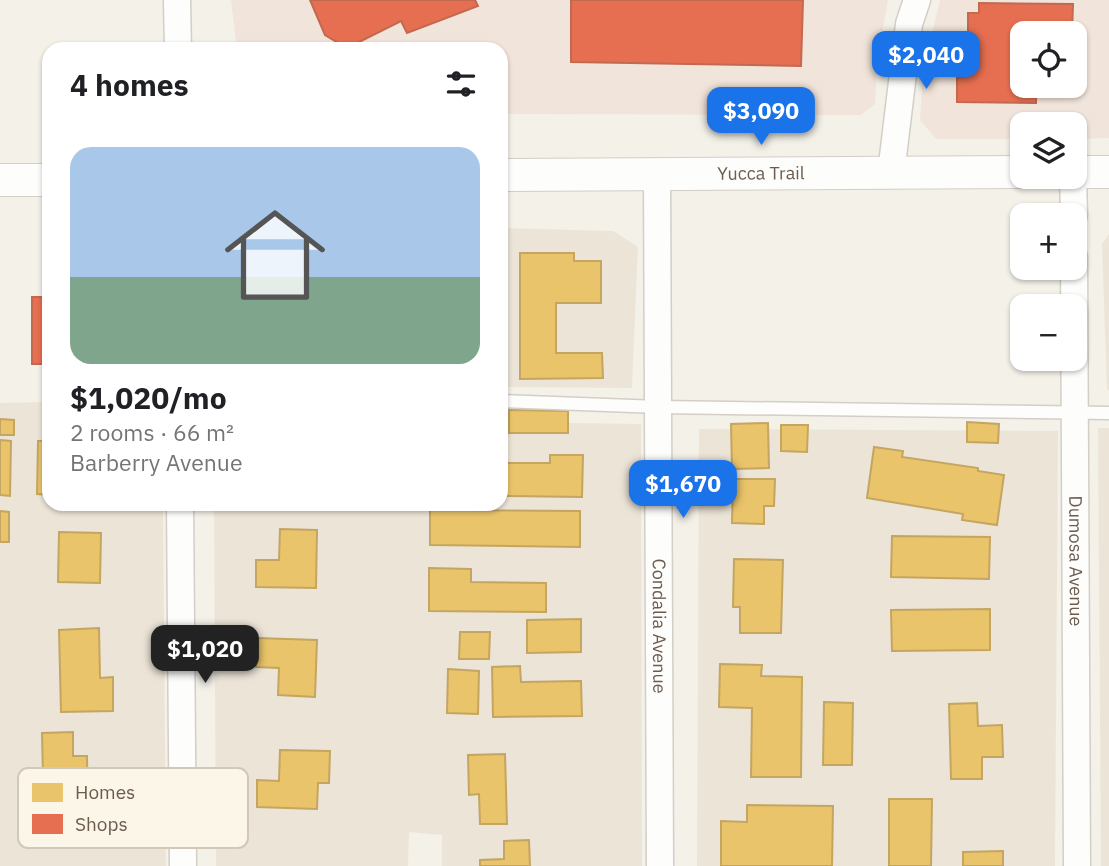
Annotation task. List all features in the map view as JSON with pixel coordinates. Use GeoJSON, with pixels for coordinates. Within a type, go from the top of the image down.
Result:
{"type":"FeatureCollection","features":[{"type":"Feature","properties":{"kind":"street"},"geometry":{"type":"LineString","coordinates":[[177,0],[178,42]]}},
{"type":"Feature","properties":{"kind":"street"},"geometry":{"type":"LineString","coordinates":[[891,173],[909,24],[917,0]]}},
{"type":"Feature","properties":{"kind":"street","name":"Yucca Trail"},"geometry":{"type":"LineString","coordinates":[[508,175],[1010,172]]}},
{"type":"Feature","properties":{"kind":"street"},"geometry":{"type":"LineString","coordinates":[[1087,173],[1109,172]]}},
{"type":"Feature","properties":{"kind":"street","name":"Condalia Avenue"},"geometry":{"type":"LineString","coordinates":[[657,174],[660,866]]}},
{"type":"Feature","properties":{"kind":"street"},"geometry":{"type":"LineString","coordinates":[[0,180],[42,180]]}},
{"type":"Feature","properties":{"kind":"street","name":"Dumosa Avenue"},"geometry":{"type":"LineString","coordinates":[[1074,280],[1077,866]]}},
{"type":"Feature","properties":{"kind":"street"},"geometry":{"type":"LineString","coordinates":[[180,511],[182,768]]}},
{"type":"Feature","properties":{"kind":"street"},"geometry":{"type":"LineString","coordinates":[[183,848],[183,866]]}},
{"type":"Feature","properties":{"kind":"lane"},"geometry":{"type":"LineString","coordinates":[[508,401],[659,407],[1109,413]]}},
{"type":"Feature","properties":{"kind":"shaded area"},"geometry":{"type":"Polygon","coordinates":[[[231,0],[888,0],[877,63],[875,104],[861,115],[508,114],[508,42],[236,42],[231,0]]]}},
{"type":"Feature","properties":{"kind":"shaded area"},"geometry":{"type":"Polygon","coordinates":[[[940,0],[1109,0],[1109,138],[1087,139],[1087,112],[1010,112],[1010,139],[936,139],[920,120],[923,74],[940,0]]]}},
{"type":"Feature","properties":{"kind":"shaded area"},"geometry":{"type":"Polygon","coordinates":[[[508,228],[613,231],[638,247],[632,388],[508,387],[508,228]]]}},
{"type":"Feature","properties":{"kind":"shaded area"},"geometry":{"type":"Polygon","coordinates":[[[1109,234],[1109,390],[1107,390],[1102,244],[1109,234]]]}},
{"type":"Feature","properties":{"kind":"shaded area"},"geometry":{"type":"Polygon","coordinates":[[[42,402],[42,511],[163,511],[165,768],[18,768],[18,848],[166,848],[166,866],[0,866],[0,403],[42,402]]]}},
{"type":"Feature","properties":{"kind":"shaded area"},"geometry":{"type":"Polygon","coordinates":[[[508,422],[641,424],[642,866],[442,866],[442,835],[409,832],[408,866],[216,866],[216,848],[248,848],[248,768],[215,768],[214,511],[508,511],[508,422]]]}},
{"type":"Feature","properties":{"kind":"shaded area"},"geometry":{"type":"Polygon","coordinates":[[[1098,428],[1109,428],[1109,866],[1101,866],[1098,428]]]}},
{"type":"Feature","properties":{"kind":"shaded area"},"geometry":{"type":"Polygon","coordinates":[[[699,429],[1058,431],[1055,866],[697,866],[699,429]]]}},
{"type":"Feature","properties":{"kind":"building: Homes"},"geometry":{"type":"Polygon","coordinates":[[[520,253],[574,253],[574,261],[601,261],[601,303],[556,303],[556,353],[602,353],[603,378],[520,379],[520,253]]]}},
{"type":"Feature","properties":{"kind":"building: Homes"},"geometry":{"type":"Polygon","coordinates":[[[509,410],[568,411],[568,433],[509,433],[509,410]]]}},
{"type":"Feature","properties":{"kind":"building: Homes"},"geometry":{"type":"Polygon","coordinates":[[[0,419],[14,420],[14,435],[0,435],[0,419]]]}},
{"type":"Feature","properties":{"kind":"building: Homes"},"geometry":{"type":"Polygon","coordinates":[[[967,422],[999,424],[998,443],[967,442],[967,422]]]}},
{"type":"Feature","properties":{"kind":"building: Homes"},"geometry":{"type":"Polygon","coordinates":[[[768,423],[769,468],[732,469],[731,424],[768,423]]]}},
{"type":"Feature","properties":{"kind":"building: Homes"},"geometry":{"type":"Polygon","coordinates":[[[781,425],[808,425],[807,452],[781,451],[781,425]]]}},
{"type":"Feature","properties":{"kind":"building: Homes"},"geometry":{"type":"Polygon","coordinates":[[[0,440],[11,441],[10,496],[0,495],[0,440]]]}},
{"type":"Feature","properties":{"kind":"building: Homes"},"geometry":{"type":"Polygon","coordinates":[[[38,441],[42,441],[42,494],[37,494],[38,441]]]}},
{"type":"Feature","properties":{"kind":"building: Homes"},"geometry":{"type":"Polygon","coordinates":[[[874,447],[903,451],[902,457],[978,468],[978,471],[1004,475],[997,525],[962,520],[963,514],[867,498],[874,447]]]}},
{"type":"Feature","properties":{"kind":"building: Homes"},"geometry":{"type":"Polygon","coordinates":[[[550,455],[583,455],[582,497],[508,496],[508,463],[550,463],[550,455]]]}},
{"type":"Feature","properties":{"kind":"building: Homes"},"geometry":{"type":"Polygon","coordinates":[[[733,479],[775,479],[774,506],[764,506],[764,524],[732,523],[733,479]]]}},
{"type":"Feature","properties":{"kind":"building: Homes"},"geometry":{"type":"Polygon","coordinates":[[[0,511],[9,512],[9,542],[0,542],[0,511]]]}},
{"type":"Feature","properties":{"kind":"building: Homes"},"geometry":{"type":"Polygon","coordinates":[[[430,511],[580,511],[580,547],[430,545],[430,511]]]}},
{"type":"Feature","properties":{"kind":"building: Homes"},"geometry":{"type":"Polygon","coordinates":[[[280,529],[317,530],[316,588],[256,587],[256,560],[279,560],[280,529]]]}},
{"type":"Feature","properties":{"kind":"building: Homes"},"geometry":{"type":"Polygon","coordinates":[[[59,532],[101,533],[100,583],[58,582],[59,532]]]}},
{"type":"Feature","properties":{"kind":"building: Homes"},"geometry":{"type":"Polygon","coordinates":[[[892,536],[990,537],[989,579],[891,577],[892,536]]]}},
{"type":"Feature","properties":{"kind":"building: Homes"},"geometry":{"type":"Polygon","coordinates":[[[734,559],[783,560],[781,633],[740,633],[740,607],[733,607],[734,559]]]}},
{"type":"Feature","properties":{"kind":"building: Homes"},"geometry":{"type":"Polygon","coordinates":[[[429,568],[471,569],[471,582],[546,583],[546,612],[429,611],[429,568]]]}},
{"type":"Feature","properties":{"kind":"building: Homes"},"geometry":{"type":"Polygon","coordinates":[[[990,609],[990,650],[892,651],[891,610],[990,609]]]}},
{"type":"Feature","properties":{"kind":"building: Homes"},"geometry":{"type":"Polygon","coordinates":[[[581,619],[581,652],[527,653],[527,620],[581,619]]]}},
{"type":"Feature","properties":{"kind":"building: Homes"},"geometry":{"type":"Polygon","coordinates":[[[99,628],[100,678],[113,677],[113,711],[61,712],[59,630],[99,628]]]}},
{"type":"Feature","properties":{"kind":"building: Homes"},"geometry":{"type":"Polygon","coordinates":[[[460,632],[490,632],[489,659],[459,659],[460,632]]]}},
{"type":"Feature","properties":{"kind":"building: Homes"},"geometry":{"type":"Polygon","coordinates":[[[257,638],[317,640],[315,697],[278,695],[279,668],[256,667],[257,638]]]}},
{"type":"Feature","properties":{"kind":"building: Homes"},"geometry":{"type":"Polygon","coordinates":[[[720,664],[762,665],[761,676],[802,677],[801,777],[751,777],[752,708],[719,707],[720,664]]]}},
{"type":"Feature","properties":{"kind":"building: Homes"},"geometry":{"type":"Polygon","coordinates":[[[520,666],[521,682],[581,681],[582,716],[493,717],[492,667],[520,666]]]}},
{"type":"Feature","properties":{"kind":"building: Homes"},"geometry":{"type":"Polygon","coordinates":[[[448,669],[479,671],[478,714],[447,713],[448,669]]]}},
{"type":"Feature","properties":{"kind":"building: Homes"},"geometry":{"type":"Polygon","coordinates":[[[824,702],[853,703],[852,765],[823,765],[824,702]]]}},
{"type":"Feature","properties":{"kind":"building: Homes"},"geometry":{"type":"Polygon","coordinates":[[[977,703],[978,726],[1002,725],[1003,757],[982,757],[982,779],[951,779],[949,704],[977,703]]]}},
{"type":"Feature","properties":{"kind":"building: Homes"},"geometry":{"type":"Polygon","coordinates":[[[73,732],[73,756],[87,756],[87,768],[43,768],[42,733],[73,732]]]}},
{"type":"Feature","properties":{"kind":"building: Homes"},"geometry":{"type":"Polygon","coordinates":[[[280,750],[330,751],[329,783],[318,783],[317,809],[257,807],[257,780],[279,781],[280,750]]]}},
{"type":"Feature","properties":{"kind":"building: Homes"},"geometry":{"type":"Polygon","coordinates":[[[505,754],[507,824],[480,824],[479,794],[469,795],[468,755],[505,754]]]}},
{"type":"Feature","properties":{"kind":"building: Homes"},"geometry":{"type":"Polygon","coordinates":[[[889,799],[932,799],[931,866],[889,866],[889,799]]]}},
{"type":"Feature","properties":{"kind":"building: Homes"},"geometry":{"type":"Polygon","coordinates":[[[747,805],[833,806],[832,866],[721,866],[721,821],[747,822],[747,805]]]}},
{"type":"Feature","properties":{"kind":"building: Homes"},"geometry":{"type":"Polygon","coordinates":[[[529,840],[530,866],[480,866],[480,860],[504,859],[504,841],[529,840]]]}},
{"type":"Feature","properties":{"kind":"building: Homes"},"geometry":{"type":"Polygon","coordinates":[[[1003,851],[1003,866],[963,866],[963,852],[1003,851]]]}},
{"type":"Feature","properties":{"kind":"building: Shops"},"geometry":{"type":"Polygon","coordinates":[[[310,0],[475,0],[478,6],[407,33],[401,21],[359,42],[337,42],[325,35],[310,0]]]}},
{"type":"Feature","properties":{"kind":"building: Shops"},"geometry":{"type":"Polygon","coordinates":[[[571,0],[803,0],[801,66],[571,62],[571,0]]]}},
{"type":"Feature","properties":{"kind":"building: Shops"},"geometry":{"type":"Polygon","coordinates":[[[979,3],[1073,4],[1072,21],[1010,21],[1010,98],[1036,98],[1036,103],[957,102],[957,46],[974,47],[974,35],[968,35],[968,13],[979,13],[979,3]]]}},
{"type":"Feature","properties":{"kind":"building: Shops"},"geometry":{"type":"Polygon","coordinates":[[[32,297],[42,297],[42,364],[32,364],[32,297]]]}}]}
